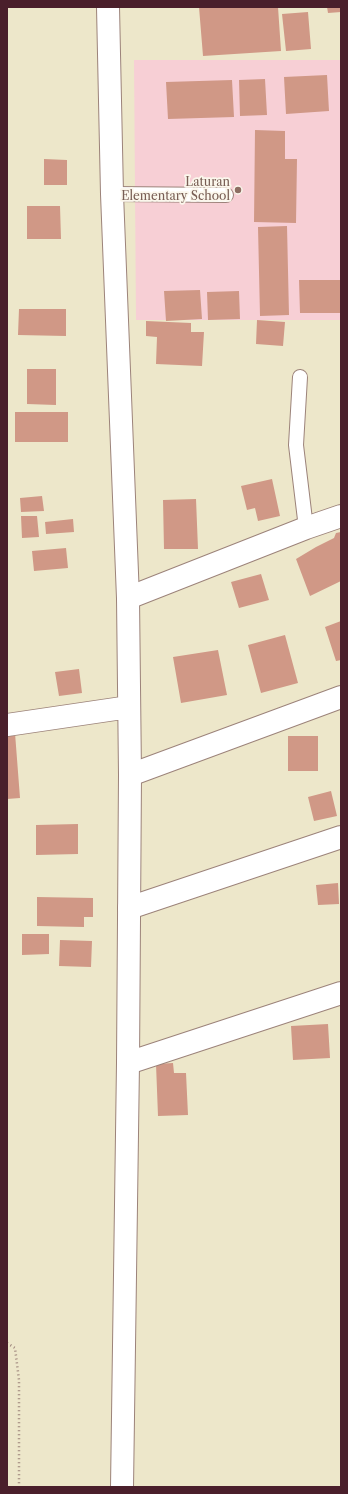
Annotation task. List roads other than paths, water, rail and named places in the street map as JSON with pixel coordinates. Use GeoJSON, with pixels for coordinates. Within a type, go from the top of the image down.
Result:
{"type":"FeatureCollection","features":[{"type":"Feature","properties":{"kind":"street"},"geometry":{"type":"LineString","coordinates":[[108,7],[112,194],[128,598],[130,775],[128,1063],[122,1487]]}},
{"type":"Feature","properties":{"kind":"street"},"geometry":{"type":"LineString","coordinates":[[128,598],[306,528],[341,516]]}},
{"type":"Feature","properties":{"kind":"street"},"geometry":{"type":"LineString","coordinates":[[130,775],[341,697]]}},
{"type":"Feature","properties":{"kind":"street"},"geometry":{"type":"LineString","coordinates":[[7,725],[129,707]]}},
{"type":"Feature","properties":{"kind":"street"},"geometry":{"type":"LineString","coordinates":[[129,908],[341,837]]}},
{"type":"Feature","properties":{"kind":"street"},"geometry":{"type":"LineString","coordinates":[[128,1063],[341,993]]}},
{"type":"Feature","properties":{"kind":"lane"},"geometry":{"type":"LineString","coordinates":[[112,194],[226,195]]}},
{"type":"Feature","properties":{"kind":"lane"},"geometry":{"type":"LineString","coordinates":[[300,377],[296,445],[306,528]]}},
{"type":"Feature","properties":{"kind":"place","name":"Laturan Elementary School"},"geometry":{"type":"Point","coordinates":[238,190]}}]}
